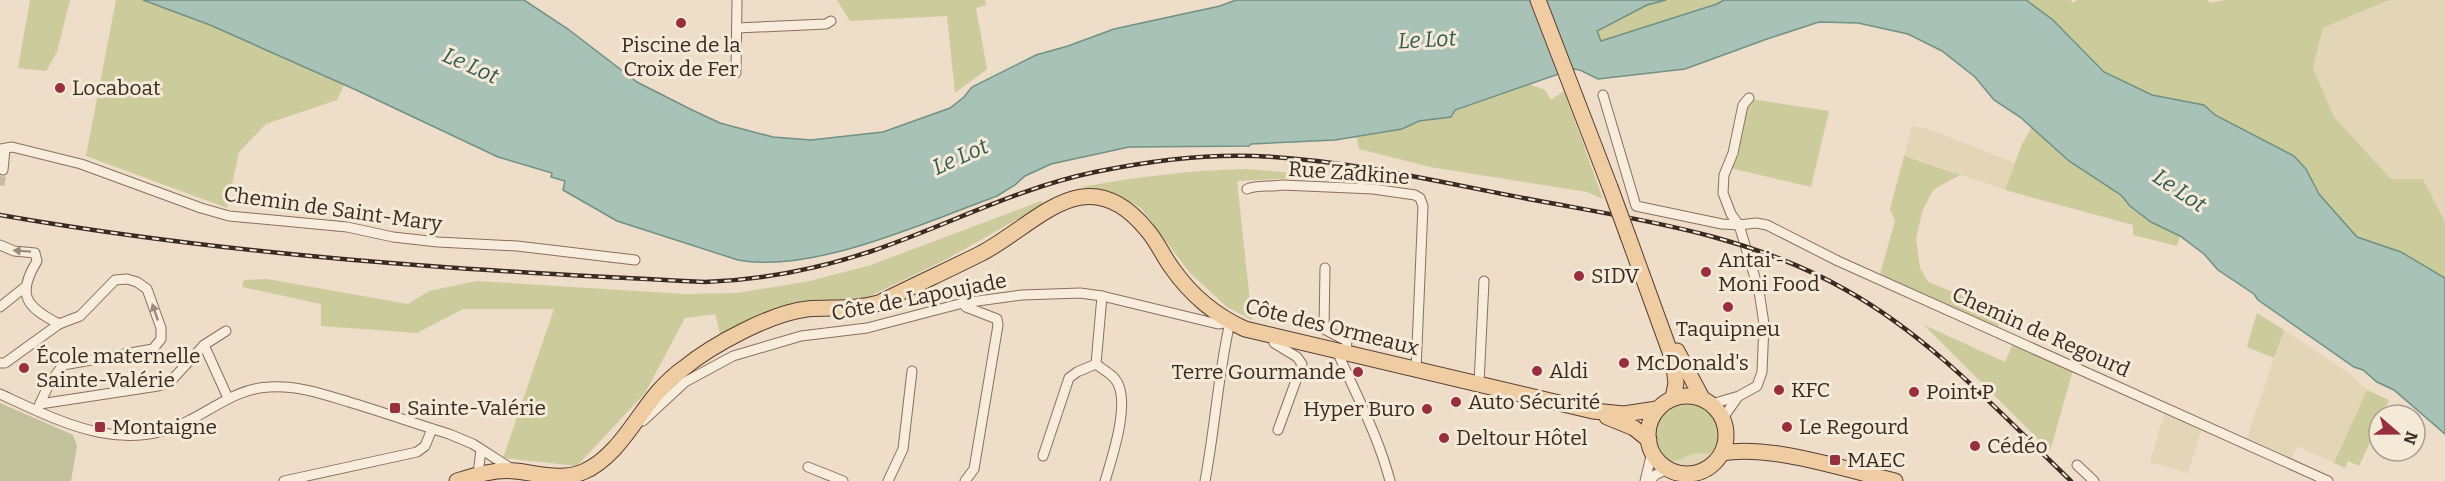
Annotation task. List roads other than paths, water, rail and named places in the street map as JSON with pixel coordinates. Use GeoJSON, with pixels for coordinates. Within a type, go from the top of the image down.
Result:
{"type":"FeatureCollection","features":[{"type":"Feature","properties":{"kind":"main road"},"geometry":{"type":"LineString","coordinates":[[1538,0],[1654,306],[1676,371],[1673,398]]}},
{"type":"Feature","properties":{"kind":"main road","name":"Côte des Ormeaux"},"geometry":{"type":"LineString","coordinates":[[457,481],[483,473],[514,471],[543,478],[582,473],[599,462],[658,391],[702,354],[770,319],[807,309],[862,308],[879,303],[983,252],[1053,206],[1082,196],[1101,198],[1130,212],[1148,230],[1173,270],[1186,285],[1201,301],[1230,322],[1273,336],[1593,411],[1634,428],[1650,446]]}},
{"type":"Feature","properties":{"kind":"main road"},"geometry":{"type":"LineString","coordinates":[[1654,306],[1707,401],[1724,423],[1743,440],[1778,454]]}},
{"type":"Feature","properties":{"kind":"main road"},"geometry":{"type":"LineString","coordinates":[[1707,401],[1693,396],[1673,398],[1658,409],[1652,420],[1650,446],[1659,462],[1668,469],[1690,478],[1707,469],[1719,457],[1741,449],[1778,454],[1895,481]]}},
{"type":"Feature","properties":{"kind":"main road","name":"Côte des Ormeaux"},"geometry":{"type":"LineString","coordinates":[[1593,411],[1630,414],[1658,409]]}},
{"type":"Feature","properties":{"kind":"main road"},"geometry":{"type":"LineString","coordinates":[[1715,481],[1719,457],[1726,440],[1724,423]]}},
{"type":"Feature","properties":{"kind":"street"},"geometry":{"type":"LineString","coordinates":[[736,73],[737,0]]}},
{"type":"Feature","properties":{"kind":"street"},"geometry":{"type":"LineString","coordinates":[[737,28],[826,24],[831,21]]}},
{"type":"Feature","properties":{"kind":"street","name":"Chemin de Regourd"},"geometry":{"type":"LineString","coordinates":[[1603,95],[1636,206],[1739,225],[1756,223],[1775,228],[1838,261],[2328,481]]}},
{"type":"Feature","properties":{"kind":"street"},"geometry":{"type":"LineString","coordinates":[[1707,401],[1739,396],[1757,386],[1760,381],[1764,324],[1759,291],[1739,225],[1731,214],[1723,194],[1724,176],[1733,153],[1743,105],[1749,98]]}},
{"type":"Feature","properties":{"kind":"street","name":"Chemin de Saint-Mary"},"geometry":{"type":"LineString","coordinates":[[2,149],[12,147],[41,152],[229,216],[328,225],[438,242],[517,246],[635,260]]}},
{"type":"Feature","properties":{"kind":"street"},"geometry":{"type":"LineString","coordinates":[[2,149],[3,170]]}},
{"type":"Feature","properties":{"kind":"street","name":"Rue Zadkine"},"geometry":{"type":"LineString","coordinates":[[1247,189],[1282,185],[1373,189],[1415,195],[1420,198],[1423,206],[1416,370]]}},
{"type":"Feature","properties":{"kind":"street"},"geometry":{"type":"LineString","coordinates":[[0,245],[14,251],[35,253],[37,261],[25,287],[0,307]]}},
{"type":"Feature","properties":{"kind":"street"},"geometry":{"type":"LineString","coordinates":[[1324,268],[1324,329],[1347,341],[1342,352],[1384,457],[1390,481]]}},
{"type":"Feature","properties":{"kind":"street"},"geometry":{"type":"LineString","coordinates":[[0,363],[5,363],[59,324],[80,316],[115,280],[127,279],[147,289],[161,328],[161,339],[153,349],[63,365],[48,384],[38,407]]}},
{"type":"Feature","properties":{"kind":"street"},"geometry":{"type":"LineString","coordinates":[[1479,383],[1484,281]]}},
{"type":"Feature","properties":{"kind":"street"},"geometry":{"type":"LineString","coordinates":[[25,287],[27,301],[41,315],[59,324]]}},
{"type":"Feature","properties":{"kind":"street","name":"Côte de Lapoujade"},"geometry":{"type":"LineString","coordinates":[[636,420],[641,423],[685,382],[733,356],[801,336],[867,328],[963,303],[1022,295],[1080,293],[1102,296],[1218,324],[1230,322]]}},
{"type":"Feature","properties":{"kind":"street"},"geometry":{"type":"LineString","coordinates":[[1096,364],[1102,296]]}},
{"type":"Feature","properties":{"kind":"street"},"geometry":{"type":"LineString","coordinates":[[963,303],[966,307],[996,319],[998,325],[974,469],[965,481]]}},
{"type":"Feature","properties":{"kind":"street"},"geometry":{"type":"LineString","coordinates":[[1205,481],[1213,439],[1220,372],[1230,322]]}},
{"type":"Feature","properties":{"kind":"street"},"geometry":{"type":"LineString","coordinates":[[38,407],[169,383],[204,345],[226,331]]}},
{"type":"Feature","properties":{"kind":"street"},"geometry":{"type":"LineString","coordinates":[[1273,336],[1274,343],[1297,357],[1302,364],[1278,430]]}},
{"type":"Feature","properties":{"kind":"street"},"geometry":{"type":"LineString","coordinates":[[204,345],[228,398]]}},
{"type":"Feature","properties":{"kind":"street"},"geometry":{"type":"LineString","coordinates":[[1043,456],[1069,378],[1096,364]]}},
{"type":"Feature","properties":{"kind":"street"},"geometry":{"type":"LineString","coordinates":[[1096,364],[1115,380],[1122,396],[1114,450],[1105,481]]}},
{"type":"Feature","properties":{"kind":"street"},"geometry":{"type":"LineString","coordinates":[[888,481],[903,450],[912,370]]}},
{"type":"Feature","properties":{"kind":"street"},"geometry":{"type":"LineString","coordinates":[[0,394],[38,407],[82,430],[137,435],[180,426],[228,398],[267,387],[297,388],[432,429],[473,444],[514,471]]}},
{"type":"Feature","properties":{"kind":"street"},"geometry":{"type":"LineString","coordinates":[[1724,423],[1739,396]]}},
{"type":"Feature","properties":{"kind":"street"},"geometry":{"type":"LineString","coordinates":[[284,481],[417,452],[425,446],[432,429]]}},
{"type":"Feature","properties":{"kind":"street"},"geometry":{"type":"LineString","coordinates":[[1645,481],[1650,446]]}},
{"type":"Feature","properties":{"kind":"street"},"geometry":{"type":"LineString","coordinates":[[481,450],[483,473]]}},
{"type":"Feature","properties":{"kind":"street"},"geometry":{"type":"LineString","coordinates":[[2077,465],[2094,481]]}},
{"type":"Feature","properties":{"kind":"street"},"geometry":{"type":"LineString","coordinates":[[808,467],[843,481]]}},
{"type":"Feature","properties":{"kind":"street"},"geometry":{"type":"LineString","coordinates":[[1650,481],[1655,475],[1668,469]]}},
{"type":"Feature","properties":{"kind":"water","name":"Le Lot"},"geometry":{"type":"Polygon","coordinates":[[[143,0],[524,0],[568,29],[637,82],[690,109],[720,123],[773,137],[811,140],[883,132],[950,108],[972,87],[1036,55],[1114,29],[1220,6],[1236,0],[1666,0],[1647,5],[1597,31],[1601,41],[1724,0],[2026,0],[2053,20],[2104,72],[2152,95],[2204,105],[2215,115],[2294,156],[2306,169],[2319,194],[2357,237],[2401,252],[2445,278],[2445,434],[2427,418],[2427,403],[2409,403],[2394,390],[2377,382],[2363,370],[2354,367],[2258,300],[2254,294],[2218,270],[2204,254],[2180,236],[2151,222],[2130,206],[2121,195],[2069,161],[2020,117],[1994,100],[1975,77],[1942,51],[1908,34],[1858,23],[1819,22],[1685,69],[1598,79],[1573,69],[1455,110],[1451,117],[1419,121],[1402,129],[1335,140],[1251,144],[1249,146],[1129,147],[1051,164],[1025,176],[997,196],[904,231],[834,253],[800,260],[768,262],[738,260],[617,221],[563,190],[565,181],[551,177],[552,173],[498,157],[354,89],[210,25],[143,0]]]}},
{"type":"Feature","properties":{"kind":"tunnel"},"geometry":{"type":"LineString","coordinates":[[0,185],[3,170]]}},
{"type":"Feature","properties":{"kind":"railway"},"geometry":{"type":"LineString","coordinates":[[0,215],[175,241],[351,260],[528,273],[705,282],[768,276],[831,263],[900,241],[1038,188],[1115,168],[1175,159],[1216,156],[1256,156],[1326,162],[1396,173],[1694,232],[1772,256],[1809,271],[1877,309],[1936,354],[1991,403],[2071,481]]}},
{"type":"Feature","properties":{"kind":"place","name":"Piscine de la Croix de Fer"},"geometry":{"type":"Point","coordinates":[681,23]}},
{"type":"Feature","properties":{"kind":"place","name":"Locaboat"},"geometry":{"type":"Point","coordinates":[60,88]}},
{"type":"Feature","properties":{"kind":"place","name":"Antai - Moni Food"},"geometry":{"type":"Point","coordinates":[1706,272]}},
{"type":"Feature","properties":{"kind":"place","name":"SIDV"},"geometry":{"type":"Point","coordinates":[1579,276]}},
{"type":"Feature","properties":{"kind":"place","name":"Taquipneu"},"geometry":{"type":"Point","coordinates":[1728,307]}},
{"type":"Feature","properties":{"kind":"place","name":"McDonald's"},"geometry":{"type":"Point","coordinates":[1624,363]}},
{"type":"Feature","properties":{"kind":"place","name":"École maternelle Sainte-Valérie"},"geometry":{"type":"Point","coordinates":[24,368]}},
{"type":"Feature","properties":{"kind":"place","name":"Aldi"},"geometry":{"type":"Point","coordinates":[1537,371]}},
{"type":"Feature","properties":{"kind":"place","name":"Terre Gourmande"},"geometry":{"type":"Point","coordinates":[1358,372]}},
{"type":"Feature","properties":{"kind":"place","name":"KFC"},"geometry":{"type":"Point","coordinates":[1779,390]}},
{"type":"Feature","properties":{"kind":"place","name":"Point P"},"geometry":{"type":"Point","coordinates":[1914,392]}},
{"type":"Feature","properties":{"kind":"place","name":"Auto Sécurité"},"geometry":{"type":"Point","coordinates":[1456,402]}},
{"type":"Feature","properties":{"kind":"place","name":"Sainte-Valérie"},"geometry":{"type":"Point","coordinates":[395,408]}},
{"type":"Feature","properties":{"kind":"place","name":"Hyper Buro"},"geometry":{"type":"Point","coordinates":[1427,409]}},
{"type":"Feature","properties":{"kind":"place","name":"Montaigne"},"geometry":{"type":"Point","coordinates":[100,427]}},
{"type":"Feature","properties":{"kind":"place","name":"Le Regourd"},"geometry":{"type":"Point","coordinates":[1787,427]}},
{"type":"Feature","properties":{"kind":"place","name":"Deltour Hôtel"},"geometry":{"type":"Point","coordinates":[1444,438]}},
{"type":"Feature","properties":{"kind":"place","name":"Cédéo"},"geometry":{"type":"Point","coordinates":[1975,446]}},
{"type":"Feature","properties":{"kind":"place","name":"MAEC"},"geometry":{"type":"Point","coordinates":[1835,460]}}]}
